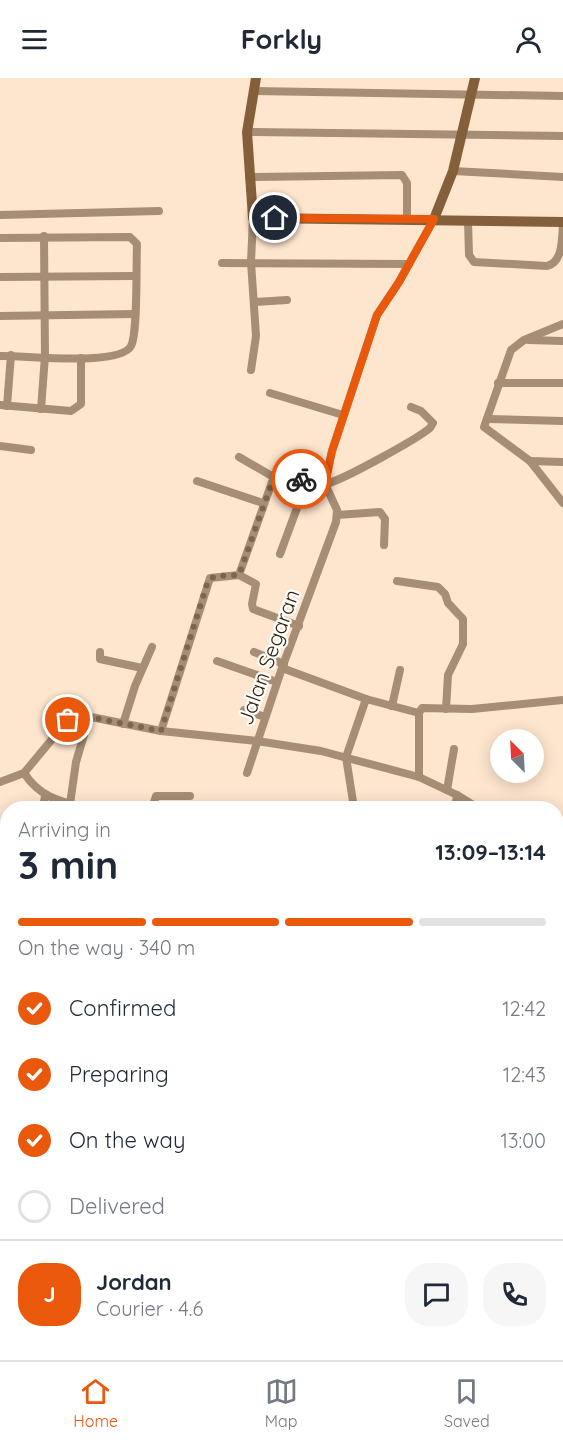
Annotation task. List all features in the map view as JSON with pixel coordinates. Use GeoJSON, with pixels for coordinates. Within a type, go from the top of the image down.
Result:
{"type":"FeatureCollection","features":[{"type":"Feature","properties":{"kind":"street"},"geometry":{"type":"LineString","coordinates":[[251,370],[256,336],[250,262],[253,218],[247,132],[256,78]]}},
{"type":"Feature","properties":{"kind":"street"},"geometry":{"type":"LineString","coordinates":[[384,545],[385,519],[380,512],[337,515],[325,484],[327,472],[343,415],[377,315],[434,219],[453,171],[475,78]]}},
{"type":"Feature","properties":{"kind":"street"},"geometry":{"type":"LineString","coordinates":[[253,91],[563,96]]}},
{"type":"Feature","properties":{"kind":"street"},"geometry":{"type":"LineString","coordinates":[[247,132],[563,136]]}},
{"type":"Feature","properties":{"kind":"street"},"geometry":{"type":"LineString","coordinates":[[453,171],[563,177]]}},
{"type":"Feature","properties":{"kind":"street"},"geometry":{"type":"LineString","coordinates":[[249,177],[402,176],[407,183],[407,218]]}},
{"type":"Feature","properties":{"kind":"street"},"geometry":{"type":"LineString","coordinates":[[0,215],[159,211]]}},
{"type":"Feature","properties":{"kind":"street"},"geometry":{"type":"LineString","coordinates":[[253,218],[407,218],[563,223],[560,258],[557,262],[547,266],[474,262],[469,255],[468,221]]}},
{"type":"Feature","properties":{"kind":"street"},"geometry":{"type":"LineString","coordinates":[[0,238],[44,236],[133,238],[137,244],[135,314],[132,343],[128,350],[112,356],[81,358],[0,356]]}},
{"type":"Feature","properties":{"kind":"street"},"geometry":{"type":"LineString","coordinates":[[40,409],[45,356],[42,278],[44,236]]}},
{"type":"Feature","properties":{"kind":"street"},"geometry":{"type":"LineString","coordinates":[[222,263],[409,264]]}},
{"type":"Feature","properties":{"kind":"street"},"geometry":{"type":"LineString","coordinates":[[0,277],[135,276]]}},
{"type":"Feature","properties":{"kind":"street"},"geometry":{"type":"LineString","coordinates":[[255,302],[287,300]]}},
{"type":"Feature","properties":{"kind":"street"},"geometry":{"type":"LineString","coordinates":[[0,316],[135,314]]}},
{"type":"Feature","properties":{"kind":"street"},"geometry":{"type":"LineString","coordinates":[[563,324],[524,340],[511,350],[484,427],[530,461],[563,502]]}},
{"type":"Feature","properties":{"kind":"street"},"geometry":{"type":"LineString","coordinates":[[524,340],[563,341]]}},
{"type":"Feature","properties":{"kind":"street"},"geometry":{"type":"LineString","coordinates":[[11,355],[3,406],[40,409],[77,409],[81,404],[81,358]]}},
{"type":"Feature","properties":{"kind":"street"},"geometry":{"type":"LineString","coordinates":[[498,383],[563,383]]}},
{"type":"Feature","properties":{"kind":"street"},"geometry":{"type":"LineString","coordinates":[[270,393],[343,415]]}},
{"type":"Feature","properties":{"kind":"street"},"geometry":{"type":"LineString","coordinates":[[239,575],[272,482],[287,476],[325,484],[360,469],[433,425],[429,417],[411,407]]}},
{"type":"Feature","properties":{"kind":"street"},"geometry":{"type":"LineString","coordinates":[[487,419],[563,421]]}},
{"type":"Feature","properties":{"kind":"street"},"geometry":{"type":"LineString","coordinates":[[0,446],[32,450]]}},
{"type":"Feature","properties":{"kind":"street"},"geometry":{"type":"LineString","coordinates":[[239,458],[277,479]]}},
{"type":"Feature","properties":{"kind":"street"},"geometry":{"type":"LineString","coordinates":[[530,461],[563,462]]}},
{"type":"Feature","properties":{"kind":"street"},"geometry":{"type":"LineString","coordinates":[[197,481],[263,503]]}},
{"type":"Feature","properties":{"kind":"street"},"geometry":{"type":"LineString","coordinates":[[280,554],[307,481]]}},
{"type":"Feature","properties":{"kind":"street","name":"Jalan Segaran"},"geometry":{"type":"LineString","coordinates":[[24,773],[70,717],[81,715],[161,731],[257,741],[337,515]]}},
{"type":"Feature","properties":{"kind":"street"},"geometry":{"type":"LineString","coordinates":[[161,731],[208,581],[215,576],[239,575],[257,585],[252,604],[255,611],[299,626]]}},
{"type":"Feature","properties":{"kind":"street"},"geometry":{"type":"LineString","coordinates":[[397,581],[438,587],[444,591],[449,605],[463,619],[462,644],[448,675],[446,709]]}},
{"type":"Feature","properties":{"kind":"street"},"geometry":{"type":"LineString","coordinates":[[123,724],[142,668],[152,647]]}},
{"type":"Feature","properties":{"kind":"street"},"geometry":{"type":"LineString","coordinates":[[100,652],[100,659],[142,668]]}},
{"type":"Feature","properties":{"kind":"street"},"geometry":{"type":"LineString","coordinates":[[254,652],[366,699],[419,713]]}},
{"type":"Feature","properties":{"kind":"street"},"geometry":{"type":"LineString","coordinates":[[217,661],[277,682]]}},
{"type":"Feature","properties":{"kind":"street"},"geometry":{"type":"LineString","coordinates":[[392,706],[400,670]]}},
{"type":"Feature","properties":{"kind":"street"},"geometry":{"type":"LineString","coordinates":[[353,801],[346,757],[366,699]]}},
{"type":"Feature","properties":{"kind":"street"},"geometry":{"type":"LineString","coordinates":[[419,777],[419,713],[422,708],[511,706],[563,700]]}},
{"type":"Feature","properties":{"kind":"street"},"geometry":{"type":"LineString","coordinates":[[244,710],[265,717]]}},
{"type":"Feature","properties":{"kind":"street"},"geometry":{"type":"LineString","coordinates":[[70,801],[76,762],[89,718]]}},
{"type":"Feature","properties":{"kind":"street"},"geometry":{"type":"LineString","coordinates":[[247,773],[257,741],[346,757],[419,777],[467,801]]}},
{"type":"Feature","properties":{"kind":"street"},"geometry":{"type":"LineString","coordinates":[[447,790],[454,749]]}},
{"type":"Feature","properties":{"kind":"street"},"geometry":{"type":"LineString","coordinates":[[0,782],[24,773],[35,788],[45,796],[61,801]]}},
{"type":"Feature","properties":{"kind":"street"},"geometry":{"type":"LineString","coordinates":[[456,801],[457,795]]}},
{"type":"Feature","properties":{"kind":"street"},"geometry":{"type":"LineString","coordinates":[[44,801],[45,796]]}},
{"type":"Feature","properties":{"kind":"street"},"geometry":{"type":"LineString","coordinates":[[154,801],[156,796],[190,796]]}},
{"type":"Feature","properties":{"kind":"way so far"},"geometry":{"type":"LineString","coordinates":[[68,720],[76,715],[161,731],[208,581],[215,576],[239,575],[272,482],[287,476],[301,479]]}},
{"type":"Feature","properties":{"kind":"route"},"geometry":{"type":"LineString","coordinates":[[275,218],[434,219],[396,287],[381,306],[373,324],[332,451],[325,484],[301,479]]}}]}
